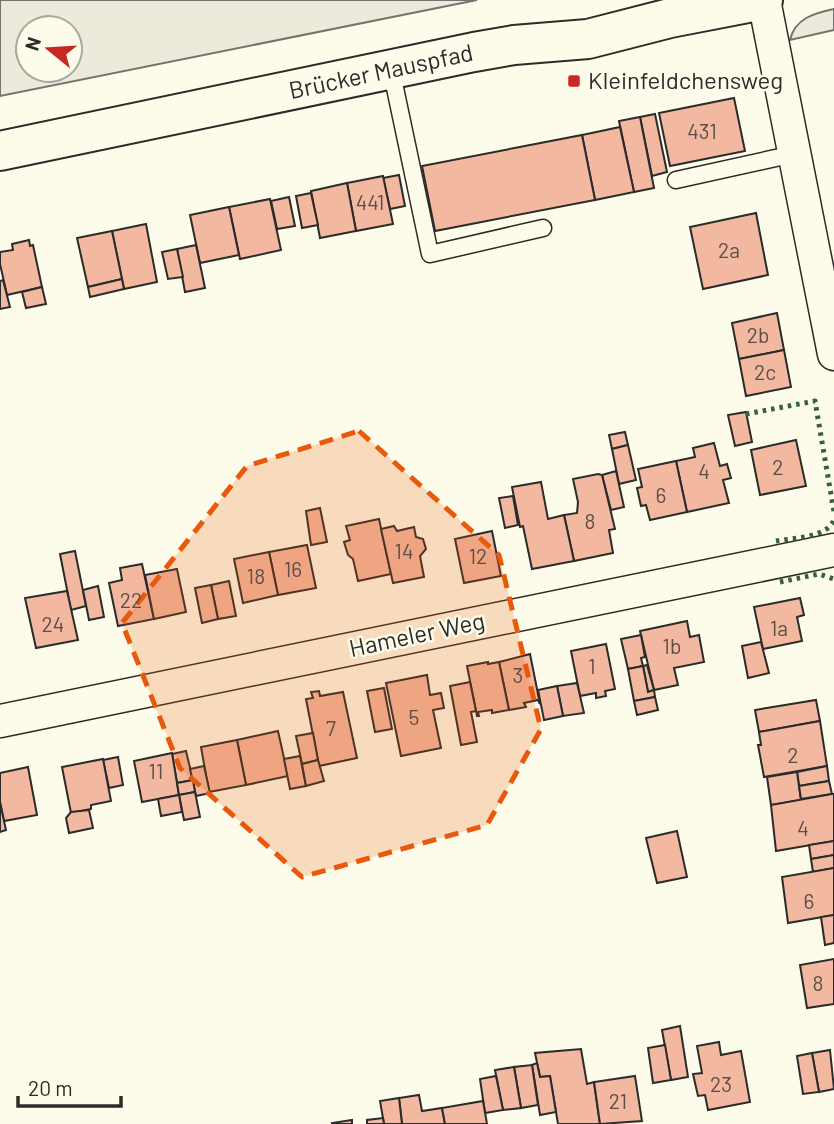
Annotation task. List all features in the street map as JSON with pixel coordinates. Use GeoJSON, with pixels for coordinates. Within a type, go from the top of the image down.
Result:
{"type":"FeatureCollection","features":[{"type":"Feature","properties":{"kind":"main road","name":"Brücker Mauspfad"},"geometry":{"type":"LineString","coordinates":[[0,151],[391,69],[514,45],[588,39],[670,18],[763,0]]}},
{"type":"Feature","properties":{"kind":"street"},"geometry":{"type":"LineString","coordinates":[[763,0],[834,354]]}},
{"type":"Feature","properties":{"kind":"street","name":"Hameler Weg"},"geometry":{"type":"LineString","coordinates":[[0,721],[834,550]]}},
{"type":"Feature","properties":{"kind":"lane"},"geometry":{"type":"LineString","coordinates":[[391,69],[430,254],[543,228]]}},
{"type":"Feature","properties":{"kind":"lane"},"geometry":{"type":"LineString","coordinates":[[676,180],[794,154]]}},
{"type":"Feature","properties":{"kind":"highlighted area"},"geometry":{"type":"Polygon","coordinates":[[[359,431],[499,555],[541,729],[487,825],[302,877],[180,768],[122,623],[247,466],[359,431]]]}},
{"type":"Feature","properties":{"kind":"shaded area"},"geometry":{"type":"Polygon","coordinates":[[[0,0],[477,0],[84,79],[84,14],[14,14],[14,84],[60,84],[0,96],[0,0]]]}},
{"type":"Feature","properties":{"kind":"shaded area"},"geometry":{"type":"Polygon","coordinates":[[[834,9],[834,30],[790,40],[796,26],[801,22],[813,15],[834,9]]]}},
{"type":"Feature","properties":{"kind":"building"},"geometry":{"type":"Polygon","coordinates":[[[734,98],[745,151],[670,166],[659,113],[734,98]]]}},
{"type":"Feature","properties":{"kind":"building"},"geometry":{"type":"Polygon","coordinates":[[[655,114],[667,172],[652,176],[640,117],[655,114]]]}},
{"type":"Feature","properties":{"kind":"building"},"geometry":{"type":"Polygon","coordinates":[[[640,117],[654,188],[634,192],[619,121],[640,117]]]}},
{"type":"Feature","properties":{"kind":"building"},"geometry":{"type":"Polygon","coordinates":[[[620,127],[634,192],[595,200],[582,135],[620,127]]]}},
{"type":"Feature","properties":{"kind":"building"},"geometry":{"type":"Polygon","coordinates":[[[582,135],[595,200],[435,231],[422,166],[582,135]]]}},
{"type":"Feature","properties":{"kind":"building"},"geometry":{"type":"Polygon","coordinates":[[[399,175],[405,206],[390,209],[383,178],[399,175]]]}},
{"type":"Feature","properties":{"kind":"building"},"geometry":{"type":"Polygon","coordinates":[[[383,176],[393,224],[356,231],[347,183],[383,176]]]}},
{"type":"Feature","properties":{"kind":"building"},"geometry":{"type":"Polygon","coordinates":[[[347,183],[356,231],[320,238],[311,191],[347,183]]]}},
{"type":"Feature","properties":{"kind":"building"},"geometry":{"type":"Polygon","coordinates":[[[311,193],[318,225],[302,228],[296,196],[311,193]]]}},
{"type":"Feature","properties":{"kind":"building"},"geometry":{"type":"Polygon","coordinates":[[[289,197],[295,226],[277,229],[271,201],[289,197]]]}},
{"type":"Feature","properties":{"kind":"building"},"geometry":{"type":"Polygon","coordinates":[[[270,199],[281,250],[240,259],[229,207],[270,199]]]}},
{"type":"Feature","properties":{"kind":"building"},"geometry":{"type":"Polygon","coordinates":[[[229,207],[239,255],[200,263],[190,215],[229,207]]]}},
{"type":"Feature","properties":{"kind":"building"},"geometry":{"type":"Polygon","coordinates":[[[756,213],[768,275],[703,289],[690,227],[756,213]]]}},
{"type":"Feature","properties":{"kind":"building"},"geometry":{"type":"Polygon","coordinates":[[[146,224],[157,282],[124,289],[112,231],[146,224]]]}},
{"type":"Feature","properties":{"kind":"building"},"geometry":{"type":"Polygon","coordinates":[[[112,231],[122,279],[88,287],[77,238],[112,231]]]}},
{"type":"Feature","properties":{"kind":"building"},"geometry":{"type":"Polygon","coordinates":[[[29,240],[30,246],[33,245],[42,287],[7,295],[0,252],[13,250],[12,244],[29,240]]]}},
{"type":"Feature","properties":{"kind":"building"},"geometry":{"type":"Polygon","coordinates":[[[196,245],[205,288],[185,292],[177,249],[196,245]]]}},
{"type":"Feature","properties":{"kind":"building"},"geometry":{"type":"Polygon","coordinates":[[[177,249],[183,277],[168,279],[162,252],[177,249]]]}},
{"type":"Feature","properties":{"kind":"building"},"geometry":{"type":"Polygon","coordinates":[[[122,279],[124,289],[90,297],[88,287],[122,279]]]}},
{"type":"Feature","properties":{"kind":"building"},"geometry":{"type":"Polygon","coordinates":[[[3,280],[10,307],[0,309],[0,281],[3,280]]]}},
{"type":"Feature","properties":{"kind":"building"},"geometry":{"type":"Polygon","coordinates":[[[42,287],[46,304],[26,308],[22,292],[42,287]]]}},
{"type":"Feature","properties":{"kind":"building"},"geometry":{"type":"Polygon","coordinates":[[[777,313],[784,350],[739,359],[732,323],[777,313]]]}},
{"type":"Feature","properties":{"kind":"building"},"geometry":{"type":"Polygon","coordinates":[[[784,350],[791,387],[746,396],[739,359],[784,350]]]}},
{"type":"Feature","properties":{"kind":"building"},"geometry":{"type":"Polygon","coordinates":[[[746,412],[752,442],[735,446],[728,415],[746,412]]]}},
{"type":"Feature","properties":{"kind":"building"},"geometry":{"type":"Polygon","coordinates":[[[625,432],[628,445],[612,449],[609,435],[625,432]]]}},
{"type":"Feature","properties":{"kind":"building"},"geometry":{"type":"Polygon","coordinates":[[[796,440],[806,486],[760,495],[751,450],[796,440]]]}},
{"type":"Feature","properties":{"kind":"building"},"geometry":{"type":"Polygon","coordinates":[[[714,443],[720,466],[727,464],[731,478],[723,480],[729,503],[687,512],[676,461],[695,457],[693,448],[714,443]]]}},
{"type":"Feature","properties":{"kind":"building"},"geometry":{"type":"Polygon","coordinates":[[[628,445],[636,480],[619,484],[612,449],[628,445]]]}},
{"type":"Feature","properties":{"kind":"building"},"geometry":{"type":"Polygon","coordinates":[[[676,461],[687,512],[650,520],[646,505],[641,506],[637,488],[642,487],[638,469],[676,461]]]}},
{"type":"Feature","properties":{"kind":"building"},"geometry":{"type":"Polygon","coordinates":[[[616,471],[624,507],[611,510],[602,475],[616,471]]]}},
{"type":"Feature","properties":{"kind":"building"},"geometry":{"type":"Polygon","coordinates":[[[602,475],[615,529],[609,530],[613,553],[574,561],[564,515],[577,513],[578,502],[573,479],[602,475]]]}},
{"type":"Feature","properties":{"kind":"building"},"geometry":{"type":"Polygon","coordinates":[[[541,482],[548,519],[564,515],[574,561],[532,569],[512,487],[541,482]]]}},
{"type":"Feature","properties":{"kind":"building"},"geometry":{"type":"Polygon","coordinates":[[[513,496],[518,525],[505,528],[499,498],[513,496]]]}},
{"type":"Feature","properties":{"kind":"building"},"geometry":{"type":"Polygon","coordinates":[[[320,508],[327,542],[311,545],[306,511],[320,508]]]}},
{"type":"Feature","properties":{"kind":"building"},"geometry":{"type":"Polygon","coordinates":[[[379,519],[391,574],[358,581],[353,559],[348,555],[344,542],[350,540],[346,526],[379,519]]]}},
{"type":"Feature","properties":{"kind":"building"},"geometry":{"type":"Polygon","coordinates":[[[394,526],[397,531],[414,527],[416,537],[423,539],[426,549],[420,556],[424,577],[393,583],[381,529],[394,526]]]}},
{"type":"Feature","properties":{"kind":"building"},"geometry":{"type":"Polygon","coordinates":[[[492,531],[501,576],[464,583],[455,539],[492,531]]]}},
{"type":"Feature","properties":{"kind":"building"},"geometry":{"type":"Polygon","coordinates":[[[307,545],[316,588],[278,595],[269,552],[307,545]]]}},
{"type":"Feature","properties":{"kind":"building"},"geometry":{"type":"Polygon","coordinates":[[[75,551],[86,606],[71,610],[60,554],[75,551]]]}},
{"type":"Feature","properties":{"kind":"building"},"geometry":{"type":"Polygon","coordinates":[[[269,552],[278,595],[243,603],[234,559],[269,552]]]}},
{"type":"Feature","properties":{"kind":"building"},"geometry":{"type":"Polygon","coordinates":[[[142,564],[154,619],[118,626],[109,583],[122,580],[120,568],[142,564]]]}},
{"type":"Feature","properties":{"kind":"building"},"geometry":{"type":"Polygon","coordinates":[[[177,569],[186,612],[154,619],[145,575],[177,569]]]}},
{"type":"Feature","properties":{"kind":"building"},"geometry":{"type":"Polygon","coordinates":[[[229,581],[236,616],[218,619],[211,585],[229,581]]]}},
{"type":"Feature","properties":{"kind":"building"},"geometry":{"type":"Polygon","coordinates":[[[211,585],[218,619],[202,623],[195,588],[211,585]]]}},
{"type":"Feature","properties":{"kind":"building"},"geometry":{"type":"Polygon","coordinates":[[[98,586],[104,617],[89,620],[83,590],[98,586]]]}},
{"type":"Feature","properties":{"kind":"building"},"geometry":{"type":"Polygon","coordinates":[[[67,591],[78,640],[36,648],[25,598],[67,591]]]}},
{"type":"Feature","properties":{"kind":"building"},"geometry":{"type":"Polygon","coordinates":[[[800,598],[804,615],[797,617],[802,641],[763,649],[754,607],[800,598]]]}},
{"type":"Feature","properties":{"kind":"building"},"geometry":{"type":"Polygon","coordinates":[[[687,621],[690,637],[699,635],[704,662],[674,668],[678,685],[654,690],[640,631],[687,621]]]}},
{"type":"Feature","properties":{"kind":"building"},"geometry":{"type":"Polygon","coordinates":[[[641,635],[645,657],[641,658],[643,666],[628,669],[621,639],[641,635]]]}},
{"type":"Feature","properties":{"kind":"building"},"geometry":{"type":"Polygon","coordinates":[[[761,642],[769,673],[748,678],[742,646],[761,642]]]}},
{"type":"Feature","properties":{"kind":"building"},"geometry":{"type":"Polygon","coordinates":[[[606,644],[615,689],[605,691],[606,696],[596,698],[596,693],[580,696],[571,651],[606,644]]]}},
{"type":"Feature","properties":{"kind":"building"},"geometry":{"type":"Polygon","coordinates":[[[530,654],[540,704],[538,700],[524,703],[526,707],[509,710],[499,662],[530,654]]]}},
{"type":"Feature","properties":{"kind":"building"},"geometry":{"type":"Polygon","coordinates":[[[499,662],[509,710],[478,712],[477,716],[467,666],[499,662]]]}},
{"type":"Feature","properties":{"kind":"building"},"geometry":{"type":"Polygon","coordinates":[[[647,665],[654,690],[648,692],[643,666],[647,665]]]}},
{"type":"Feature","properties":{"kind":"building"},"geometry":{"type":"Polygon","coordinates":[[[643,666],[648,692],[654,690],[655,697],[634,701],[628,669],[643,666]]]}},
{"type":"Feature","properties":{"kind":"building"},"geometry":{"type":"Polygon","coordinates":[[[427,675],[430,695],[441,693],[444,708],[433,710],[441,748],[401,756],[386,683],[427,675]]]}},
{"type":"Feature","properties":{"kind":"building"},"geometry":{"type":"Polygon","coordinates":[[[470,682],[476,711],[471,712],[477,742],[461,745],[450,686],[470,682]]]}},
{"type":"Feature","properties":{"kind":"building"},"geometry":{"type":"Polygon","coordinates":[[[577,683],[584,713],[563,716],[557,686],[577,683]]]}},
{"type":"Feature","properties":{"kind":"building"},"geometry":{"type":"Polygon","coordinates":[[[557,686],[563,716],[544,720],[538,690],[557,686]]]}},
{"type":"Feature","properties":{"kind":"building"},"geometry":{"type":"Polygon","coordinates":[[[384,688],[392,729],[375,732],[367,691],[384,688]]]}},
{"type":"Feature","properties":{"kind":"building"},"geometry":{"type":"Polygon","coordinates":[[[319,691],[320,696],[343,692],[357,758],[319,766],[306,699],[313,698],[311,692],[319,691]]]}},
{"type":"Feature","properties":{"kind":"building"},"geometry":{"type":"Polygon","coordinates":[[[655,697],[658,710],[637,715],[634,701],[655,697]]]}},
{"type":"Feature","properties":{"kind":"building"},"geometry":{"type":"Polygon","coordinates":[[[816,700],[820,721],[759,732],[755,710],[816,700]]]}},
{"type":"Feature","properties":{"kind":"building"},"geometry":{"type":"Polygon","coordinates":[[[820,721],[827,766],[764,777],[758,745],[761,745],[759,732],[820,721]]]}},
{"type":"Feature","properties":{"kind":"building"},"geometry":{"type":"Polygon","coordinates":[[[278,731],[288,776],[246,785],[237,740],[278,731]]]}},
{"type":"Feature","properties":{"kind":"building"},"geometry":{"type":"Polygon","coordinates":[[[313,733],[318,760],[302,764],[296,736],[313,733]]]}},
{"type":"Feature","properties":{"kind":"building"},"geometry":{"type":"Polygon","coordinates":[[[237,740],[246,785],[209,792],[201,747],[237,740]]]}},
{"type":"Feature","properties":{"kind":"building"},"geometry":{"type":"Polygon","coordinates":[[[186,751],[193,780],[177,783],[172,754],[186,751]]]}},
{"type":"Feature","properties":{"kind":"building"},"geometry":{"type":"Polygon","coordinates":[[[172,753],[179,795],[142,802],[134,761],[172,753]]]}},
{"type":"Feature","properties":{"kind":"building"},"geometry":{"type":"Polygon","coordinates":[[[300,756],[306,786],[290,789],[284,759],[300,756]]]}},
{"type":"Feature","properties":{"kind":"building"},"geometry":{"type":"Polygon","coordinates":[[[118,757],[123,785],[109,788],[103,760],[118,757]]]}},
{"type":"Feature","properties":{"kind":"building"},"geometry":{"type":"Polygon","coordinates":[[[103,759],[111,801],[71,813],[62,767],[103,759]]]}},
{"type":"Feature","properties":{"kind":"building"},"geometry":{"type":"Polygon","coordinates":[[[318,760],[324,781],[306,786],[302,764],[318,760]]]}},
{"type":"Feature","properties":{"kind":"building"},"geometry":{"type":"Polygon","coordinates":[[[204,766],[210,793],[196,796],[190,769],[204,766]]]}},
{"type":"Feature","properties":{"kind":"building"},"geometry":{"type":"Polygon","coordinates":[[[827,766],[829,781],[799,786],[797,772],[827,766]]]}},
{"type":"Feature","properties":{"kind":"building"},"geometry":{"type":"Polygon","coordinates":[[[28,767],[37,815],[4,821],[0,802],[0,773],[28,767]]]}},
{"type":"Feature","properties":{"kind":"building"},"geometry":{"type":"Polygon","coordinates":[[[797,772],[801,800],[771,805],[767,777],[797,772]]]}},
{"type":"Feature","properties":{"kind":"building"},"geometry":{"type":"Polygon","coordinates":[[[193,780],[195,792],[179,795],[177,783],[193,780]]]}},
{"type":"Feature","properties":{"kind":"building"},"geometry":{"type":"Polygon","coordinates":[[[829,781],[832,794],[801,799],[799,786],[829,781]]]}},
{"type":"Feature","properties":{"kind":"building"},"geometry":{"type":"Polygon","coordinates":[[[195,792],[200,817],[184,820],[179,795],[195,792]]]}},
{"type":"Feature","properties":{"kind":"building"},"geometry":{"type":"Polygon","coordinates":[[[834,794],[834,841],[776,851],[771,805],[834,794]]]}},
{"type":"Feature","properties":{"kind":"building"},"geometry":{"type":"Polygon","coordinates":[[[179,795],[182,812],[161,816],[158,799],[179,795]]]}},
{"type":"Feature","properties":{"kind":"building"},"geometry":{"type":"Polygon","coordinates":[[[0,803],[6,830],[0,832],[0,803]]]}},
{"type":"Feature","properties":{"kind":"building"},"geometry":{"type":"Polygon","coordinates":[[[89,810],[93,828],[69,833],[66,818],[71,812],[89,810]]]}},
{"type":"Feature","properties":{"kind":"building"},"geometry":{"type":"Polygon","coordinates":[[[677,831],[687,877],[657,883],[646,838],[677,831]]]}},
{"type":"Feature","properties":{"kind":"building"},"geometry":{"type":"Polygon","coordinates":[[[834,841],[834,855],[811,859],[809,845],[834,841]]]}},
{"type":"Feature","properties":{"kind":"building"},"geometry":{"type":"Polygon","coordinates":[[[834,855],[834,868],[813,872],[811,859],[834,855]]]}},
{"type":"Feature","properties":{"kind":"building"},"geometry":{"type":"Polygon","coordinates":[[[834,868],[834,915],[788,923],[782,877],[834,868]]]}},
{"type":"Feature","properties":{"kind":"building"},"geometry":{"type":"Polygon","coordinates":[[[834,915],[834,943],[825,945],[821,917],[834,915]]]}},
{"type":"Feature","properties":{"kind":"building"},"geometry":{"type":"Polygon","coordinates":[[[834,959],[834,1004],[807,1008],[800,965],[834,959]]]}},
{"type":"Feature","properties":{"kind":"building"},"geometry":{"type":"Polygon","coordinates":[[[680,1026],[688,1077],[671,1080],[662,1030],[680,1026]]]}},
{"type":"Feature","properties":{"kind":"building"},"geometry":{"type":"Polygon","coordinates":[[[719,1042],[721,1055],[741,1051],[750,1102],[708,1110],[705,1095],[698,1096],[693,1074],[702,1073],[697,1046],[719,1042]]]}},
{"type":"Feature","properties":{"kind":"building"},"geometry":{"type":"Polygon","coordinates":[[[665,1045],[671,1080],[653,1083],[648,1048],[665,1045]]]}},
{"type":"Feature","properties":{"kind":"building"},"geometry":{"type":"Polygon","coordinates":[[[581,1049],[587,1084],[594,1082],[600,1124],[558,1124],[550,1076],[540,1077],[535,1053],[581,1049]]]}},
{"type":"Feature","properties":{"kind":"building"},"geometry":{"type":"Polygon","coordinates":[[[830,1050],[834,1089],[819,1092],[812,1053],[830,1050]]]}},
{"type":"Feature","properties":{"kind":"building"},"geometry":{"type":"Polygon","coordinates":[[[812,1053],[819,1092],[803,1094],[797,1056],[812,1053]]]}},
{"type":"Feature","properties":{"kind":"building"},"geometry":{"type":"Polygon","coordinates":[[[537,1063],[540,1077],[550,1076],[556,1112],[540,1115],[532,1065],[537,1063]]]}},
{"type":"Feature","properties":{"kind":"building"},"geometry":{"type":"Polygon","coordinates":[[[532,1065],[538,1105],[521,1108],[514,1067],[532,1065]]]}},
{"type":"Feature","properties":{"kind":"building"},"geometry":{"type":"Polygon","coordinates":[[[514,1067],[521,1108],[503,1110],[495,1070],[514,1067]]]}},
{"type":"Feature","properties":{"kind":"building"},"geometry":{"type":"Polygon","coordinates":[[[496,1076],[503,1110],[485,1113],[480,1079],[496,1076]]]}},
{"type":"Feature","properties":{"kind":"building"},"geometry":{"type":"Polygon","coordinates":[[[635,1076],[642,1121],[600,1124],[594,1082],[635,1076]]]}},
{"type":"Feature","properties":{"kind":"building"},"geometry":{"type":"Polygon","coordinates":[[[419,1095],[422,1111],[442,1108],[445,1124],[402,1124],[399,1098],[419,1095]]]}},
{"type":"Feature","properties":{"kind":"building"},"geometry":{"type":"Polygon","coordinates":[[[399,1098],[402,1124],[384,1124],[380,1101],[399,1098]]]}},
{"type":"Feature","properties":{"kind":"building"},"geometry":{"type":"Polygon","coordinates":[[[483,1101],[487,1124],[445,1124],[442,1108],[483,1101]]]}},
{"type":"Feature","properties":{"kind":"building"},"geometry":{"type":"Polygon","coordinates":[[[383,1118],[384,1124],[367,1124],[367,1120],[383,1118]]]}},
{"type":"Feature","properties":{"kind":"building"},"geometry":{"type":"Polygon","coordinates":[[[352,1120],[352,1124],[332,1124],[332,1123],[352,1120]]]}},
{"type":"Feature","properties":{"kind":"hedge"},"geometry":{"type":"LineString","coordinates":[[746,414],[815,401],[834,512]]}},
{"type":"Feature","properties":{"kind":"hedge"},"geometry":{"type":"LineString","coordinates":[[776,541],[817,534],[834,520]]}},
{"type":"Feature","properties":{"kind":"hedge"},"geometry":{"type":"LineString","coordinates":[[780,582],[819,574],[834,579]]}},
{"type":"Feature","properties":{"kind":"place","name":"Kleinfeldchensweg"},"geometry":{"type":"Point","coordinates":[574,81]}}]}
